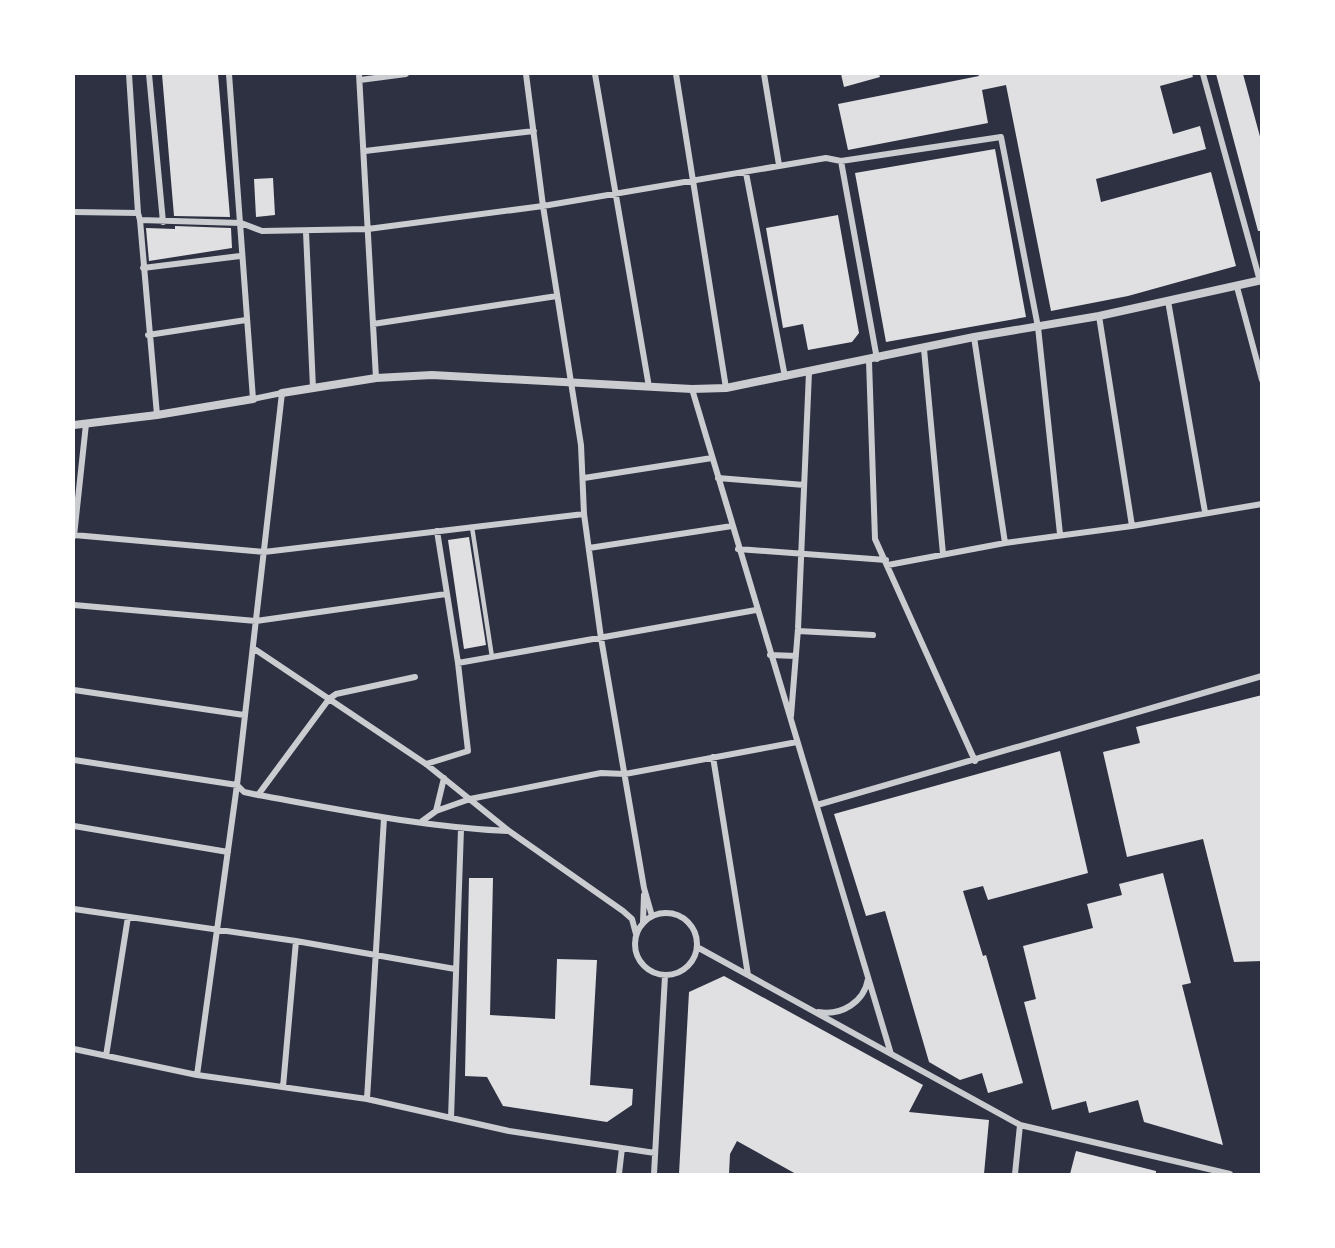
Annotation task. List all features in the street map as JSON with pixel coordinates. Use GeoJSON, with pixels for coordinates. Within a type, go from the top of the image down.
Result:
{"type":"FeatureCollection","features":[{"type":"Feature","properties":{"kind":"street"},"geometry":{"type":"LineString","coordinates":[[129,74],[148,335],[157,415]]}},
{"type":"Feature","properties":{"kind":"street"},"geometry":{"type":"LineString","coordinates":[[149,74],[163,222]]}},
{"type":"Feature","properties":{"kind":"street"},"geometry":{"type":"LineString","coordinates":[[229,74],[241,223],[240,256],[253,399]]}},
{"type":"Feature","properties":{"kind":"street"},"geometry":{"type":"LineString","coordinates":[[376,378],[359,77],[406,74]]}},
{"type":"Feature","properties":{"kind":"street"},"geometry":{"type":"LineString","coordinates":[[526,74],[543,206],[572,382],[584,478],[584,514],[601,638],[644,888],[652,916]]}},
{"type":"Feature","properties":{"kind":"street"},"geometry":{"type":"LineString","coordinates":[[595,74],[649,387]]}},
{"type":"Feature","properties":{"kind":"street"},"geometry":{"type":"LineString","coordinates":[[676,74],[691,181],[726,388]]}},
{"type":"Feature","properties":{"kind":"street"},"geometry":{"type":"LineString","coordinates":[[764,74],[779,165]]}},
{"type":"Feature","properties":{"kind":"street"},"geometry":{"type":"LineString","coordinates":[[74,418],[74,424],[86,424],[157,415],[376,378],[473,376],[649,387],[726,388],[873,360],[974,337],[1099,316],[1261,280],[1203,74]]}},
{"type":"Feature","properties":{"kind":"street"},"geometry":{"type":"LineString","coordinates":[[365,152],[534,131]]}},
{"type":"Feature","properties":{"kind":"street"},"geometry":{"type":"LineString","coordinates":[[74,212],[139,216],[163,222],[241,223],[262,231],[306,232],[368,229],[543,206],[826,158],[841,161],[1001,137],[1038,327],[1060,534]]}},
{"type":"Feature","properties":{"kind":"street"},"geometry":{"type":"LineString","coordinates":[[841,161],[873,360],[872,526],[875,539],[975,760]]}},
{"type":"Feature","properties":{"kind":"street"},"geometry":{"type":"LineString","coordinates":[[746,173],[785,377]]}},
{"type":"Feature","properties":{"kind":"street"},"geometry":{"type":"LineString","coordinates":[[306,232],[313,388]]}},
{"type":"Feature","properties":{"kind":"street"},"geometry":{"type":"LineString","coordinates":[[143,268],[240,256]]}},
{"type":"Feature","properties":{"kind":"street"},"geometry":{"type":"LineString","coordinates":[[1237,287],[1262,380]]}},
{"type":"Feature","properties":{"kind":"street"},"geometry":{"type":"LineString","coordinates":[[373,324],[557,296]]}},
{"type":"Feature","properties":{"kind":"street"},"geometry":{"type":"LineString","coordinates":[[1168,302],[1205,512]]}},
{"type":"Feature","properties":{"kind":"street"},"geometry":{"type":"LineString","coordinates":[[1099,316],[1132,526]]}},
{"type":"Feature","properties":{"kind":"street"},"geometry":{"type":"LineString","coordinates":[[148,335],[246,320]]}},
{"type":"Feature","properties":{"kind":"street"},"geometry":{"type":"LineString","coordinates":[[974,337],[1005,543]]}},
{"type":"Feature","properties":{"kind":"street"},"geometry":{"type":"LineString","coordinates":[[924,349],[943,554]]}},
{"type":"Feature","properties":{"kind":"street"},"geometry":{"type":"LineString","coordinates":[[790,719],[798,631],[809,372]]}},
{"type":"Feature","properties":{"kind":"street"},"geometry":{"type":"LineString","coordinates":[[692,389],[756,610],[796,742],[818,805],[891,1054]]}},
{"type":"Feature","properties":{"kind":"street"},"geometry":{"type":"LineString","coordinates":[[197,1075],[237,785],[282,393]]}},
{"type":"Feature","properties":{"kind":"street"},"geometry":{"type":"LineString","coordinates":[[86,424],[74,537],[264,552],[584,514]]}},
{"type":"Feature","properties":{"kind":"street"},"geometry":{"type":"LineString","coordinates":[[584,478],[712,458]]}},
{"type":"Feature","properties":{"kind":"street"},"geometry":{"type":"LineString","coordinates":[[718,478],[804,486]]}},
{"type":"Feature","properties":{"kind":"street"},"geometry":{"type":"LineString","coordinates":[[738,549],[886,563],[1262,504]]}},
{"type":"Feature","properties":{"kind":"street"},"geometry":{"type":"LineString","coordinates":[[590,548],[732,526]]}},
{"type":"Feature","properties":{"kind":"street"},"geometry":{"type":"LineString","coordinates":[[472,527],[492,657]]}},
{"type":"Feature","properties":{"kind":"street"},"geometry":{"type":"LineString","coordinates":[[426,764],[468,751],[458,663],[437,531]]}},
{"type":"Feature","properties":{"kind":"street"},"geometry":{"type":"LineString","coordinates":[[74,605],[256,621],[446,594]]}},
{"type":"Feature","properties":{"kind":"street"},"geometry":{"type":"LineString","coordinates":[[458,663],[756,610]]}},
{"type":"Feature","properties":{"kind":"street"},"geometry":{"type":"LineString","coordinates":[[798,631],[873,635]]}},
{"type":"Feature","properties":{"kind":"street"},"geometry":{"type":"LineString","coordinates":[[254,648],[426,764],[509,831],[623,911],[632,919],[636,934]]}},
{"type":"Feature","properties":{"kind":"street"},"geometry":{"type":"LineString","coordinates":[[770,655],[796,656]]}},
{"type":"Feature","properties":{"kind":"street"},"geometry":{"type":"LineString","coordinates":[[818,805],[1262,676]]}},
{"type":"Feature","properties":{"kind":"street"},"geometry":{"type":"LineString","coordinates":[[258,795],[329,699],[345,690],[415,677]]}},
{"type":"Feature","properties":{"kind":"street"},"geometry":{"type":"LineString","coordinates":[[74,690],[244,715]]}},
{"type":"Feature","properties":{"kind":"street"},"geometry":{"type":"LineString","coordinates":[[421,822],[436,811],[470,799],[601,773],[625,774],[796,742]]}},
{"type":"Feature","properties":{"kind":"street"},"geometry":{"type":"LineString","coordinates":[[713,757],[748,975]]}},
{"type":"Feature","properties":{"kind":"street"},"geometry":{"type":"LineString","coordinates":[[74,760],[237,785],[244,792],[384,818],[461,829],[509,831]]}},
{"type":"Feature","properties":{"kind":"street"},"geometry":{"type":"LineString","coordinates":[[436,811],[444,778]]}},
{"type":"Feature","properties":{"kind":"street"},"geometry":{"type":"LineString","coordinates":[[367,1099],[384,818]]}},
{"type":"Feature","properties":{"kind":"street"},"geometry":{"type":"LineString","coordinates":[[74,826],[228,852]]}},
{"type":"Feature","properties":{"kind":"street"},"geometry":{"type":"LineString","coordinates":[[451,1118],[461,829]]}},
{"type":"Feature","properties":{"kind":"street"},"geometry":{"type":"LineString","coordinates":[[643,922],[644,888]]}},
{"type":"Feature","properties":{"kind":"street"},"geometry":{"type":"LineString","coordinates":[[74,909],[296,942],[455,969]]}},
{"type":"Feature","properties":{"kind":"street"},"geometry":{"type":"LineString","coordinates":[[668,913],[684,918],[694,931],[697,947],[692,962],[687,968],[680,973],[665,976],[650,972],[640,962],[634,948],[636,934],[643,922],[652,916],[668,913]]}},
{"type":"Feature","properties":{"kind":"street"},"geometry":{"type":"LineString","coordinates":[[106,1056],[128,918]]}},
{"type":"Feature","properties":{"kind":"street"},"geometry":{"type":"LineString","coordinates":[[283,1087],[296,942]]}},
{"type":"Feature","properties":{"kind":"street"},"geometry":{"type":"LineString","coordinates":[[697,947],[1020,1125],[1230,1174]]}},
{"type":"Feature","properties":{"kind":"street"},"geometry":{"type":"LineString","coordinates":[[815,1012],[836,1012],[855,1002],[866,990],[868,975]]}},
{"type":"Feature","properties":{"kind":"street"},"geometry":{"type":"LineString","coordinates":[[654,1174],[665,976]]}},
{"type":"Feature","properties":{"kind":"street"},"geometry":{"type":"LineString","coordinates":[[74,1049],[197,1075],[367,1099],[509,1131],[655,1153]]}},
{"type":"Feature","properties":{"kind":"street"},"geometry":{"type":"LineString","coordinates":[[1015,1174],[1020,1125]]}},
{"type":"Feature","properties":{"kind":"street"},"geometry":{"type":"LineString","coordinates":[[619,1174],[622,1148]]}},
{"type":"Feature","properties":{"kind":"building"},"geometry":{"type":"Polygon","coordinates":[[[162,74],[218,74],[230,217],[174,216],[162,74]]]}},
{"type":"Feature","properties":{"kind":"building"},"geometry":{"type":"Polygon","coordinates":[[[841,74],[879,74],[880,77],[844,87],[841,74]]]}},
{"type":"Feature","properties":{"kind":"building"},"geometry":{"type":"Polygon","coordinates":[[[978,74],[1192,74],[1193,77],[1160,86],[1173,134],[1200,126],[1206,149],[1096,179],[1101,202],[1211,172],[1236,266],[1128,296],[1051,311],[1006,85],[982,90],[988,123],[848,150],[838,104],[979,76],[978,74]]]}},
{"type":"Feature","properties":{"kind":"building"},"geometry":{"type":"Polygon","coordinates":[[[1216,74],[1243,74],[1262,144],[1262,231],[1258,231],[1216,74]]]}},
{"type":"Feature","properties":{"kind":"building"},"geometry":{"type":"Polygon","coordinates":[[[995,149],[1026,317],[886,342],[855,173],[995,149]]]}},
{"type":"Feature","properties":{"kind":"building"},"geometry":{"type":"Polygon","coordinates":[[[273,178],[275,215],[256,217],[254,179],[273,178]]]}},
{"type":"Feature","properties":{"kind":"building"},"geometry":{"type":"Polygon","coordinates":[[[838,215],[859,333],[852,342],[808,350],[803,324],[783,328],[766,228],[838,215]]]}},
{"type":"Feature","properties":{"kind":"building"},"geometry":{"type":"Polygon","coordinates":[[[175,226],[231,228],[232,248],[149,261],[146,228],[175,229],[175,226]]]}},
{"type":"Feature","properties":{"kind":"building"},"geometry":{"type":"Polygon","coordinates":[[[469,537],[486,645],[464,649],[448,540],[469,537]]]}},
{"type":"Feature","properties":{"kind":"building"},"geometry":{"type":"Polygon","coordinates":[[[1262,695],[1262,961],[1234,962],[1203,839],[1127,857],[1103,752],[1140,743],[1136,727],[1262,695]]]}},
{"type":"Feature","properties":{"kind":"building"},"geometry":{"type":"Polygon","coordinates":[[[1060,751],[1088,873],[988,900],[983,886],[963,891],[983,956],[986,955],[1023,1083],[988,1093],[982,1073],[960,1080],[929,1062],[885,911],[866,916],[834,814],[1060,751]]]}},
{"type":"Feature","properties":{"kind":"building"},"geometry":{"type":"Polygon","coordinates":[[[1163,873],[1191,983],[1182,985],[1223,1145],[1144,1122],[1138,1100],[1089,1113],[1086,1101],[1052,1110],[1024,1002],[1036,999],[1023,946],[1093,928],[1087,904],[1122,895],[1119,884],[1163,873]]]}},
{"type":"Feature","properties":{"kind":"building"},"geometry":{"type":"Polygon","coordinates":[[[469,878],[493,878],[490,1015],[555,1019],[557,959],[597,960],[590,1085],[633,1089],[632,1105],[607,1122],[503,1106],[487,1077],[465,1076],[469,878]]]}},
{"type":"Feature","properties":{"kind":"building"},"geometry":{"type":"Polygon","coordinates":[[[724,976],[923,1085],[909,1112],[989,1120],[984,1174],[796,1174],[737,1141],[730,1154],[729,1174],[679,1174],[689,992],[724,976]]]}},
{"type":"Feature","properties":{"kind":"building"},"geometry":{"type":"Polygon","coordinates":[[[1076,1151],[1156,1171],[1156,1174],[1070,1174],[1076,1151]]]}}]}
